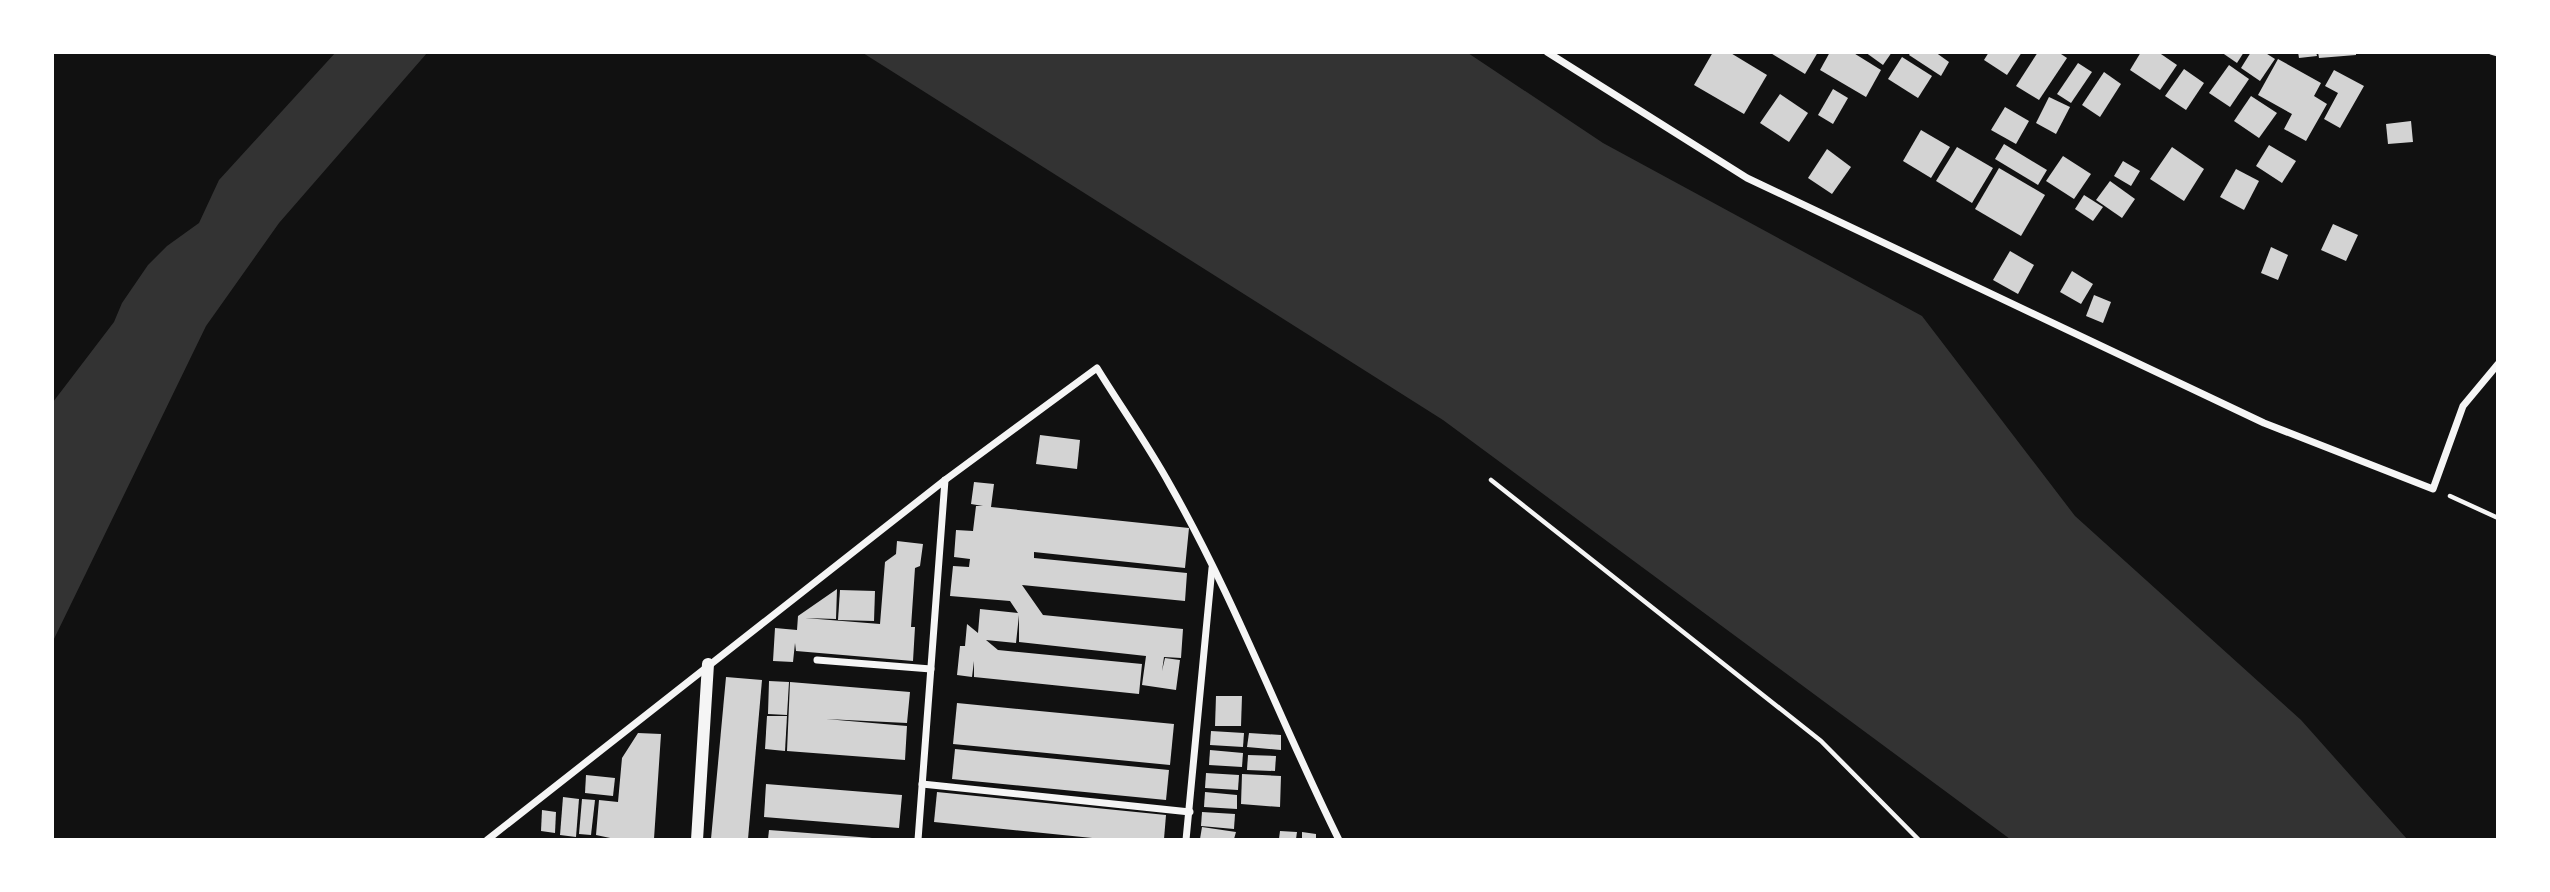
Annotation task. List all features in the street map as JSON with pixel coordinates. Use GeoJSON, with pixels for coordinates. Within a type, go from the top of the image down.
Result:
{"type":"FeatureCollection","features":[{"type":"Feature","properties":{"kind":"street"},"geometry":{"type":"LineString","coordinates":[[1547,52],[1747,178],[2264,423],[2433,489],[2463,406],[2497,364]]}},
{"type":"Feature","properties":{"kind":"street"},"geometry":{"type":"LineString","coordinates":[[492,838],[708,664],[945,480],[1097,368],[1170,484],[1212,566],[1292,745],[1339,839]]}},
{"type":"Feature","properties":{"kind":"street"},"geometry":{"type":"LineString","coordinates":[[918,839],[945,480]]}},
{"type":"Feature","properties":{"kind":"street"},"geometry":{"type":"LineString","coordinates":[[1186,839],[1212,566]]}},
{"type":"Feature","properties":{"kind":"street"},"geometry":{"type":"LineString","coordinates":[[817,660],[931,669]]}},
{"type":"Feature","properties":{"kind":"street"},"geometry":{"type":"LineString","coordinates":[[697,839],[708,664]]}},
{"type":"Feature","properties":{"kind":"street"},"geometry":{"type":"LineString","coordinates":[[922,784],[1189,812]]}},
{"type":"Feature","properties":{"kind":"lane"},"geometry":{"type":"LineString","coordinates":[[2491,52],[2497,54]]}},
{"type":"Feature","properties":{"kind":"path"},"geometry":{"type":"LineString","coordinates":[[1491,480],[1821,741],[1920,839]]}},
{"type":"Feature","properties":{"kind":"path"},"geometry":{"type":"LineString","coordinates":[[2433,489],[2497,517]]}},
{"type":"Feature","properties":{"kind":"shaded area"},"geometry":{"type":"Polygon","coordinates":[[[336,52],[427,53],[279,223],[206,326],[53,641],[53,402],[114,322],[122,303],[148,265],[167,246],[199,223],[219,180],[336,52]]]}},
{"type":"Feature","properties":{"kind":"shaded area"},"geometry":{"type":"Polygon","coordinates":[[[863,53],[1468,53],[1603,143],[1922,316],[2075,516],[2301,720],[2407,839],[2010,839],[1443,420],[863,53]]]}},
{"type":"Feature","properties":{"kind":"building"},"geometry":{"type":"Polygon","coordinates":[[[1713,52],[1729,52],[1767,75],[1744,114],[1694,85],[1713,52]]]}},
{"type":"Feature","properties":{"kind":"building"},"geometry":{"type":"Polygon","coordinates":[[[1769,52],[1818,52],[1805,74],[1769,52]]]}},
{"type":"Feature","properties":{"kind":"building"},"geometry":{"type":"Polygon","coordinates":[[[1830,52],[1852,52],[1881,70],[1866,97],[1820,70],[1830,52]]]}},
{"type":"Feature","properties":{"kind":"building"},"geometry":{"type":"Polygon","coordinates":[[[1865,52],[1892,52],[1883,65],[1865,52]]]}},
{"type":"Feature","properties":{"kind":"building"},"geometry":{"type":"Polygon","coordinates":[[[1911,52],[1935,52],[1949,62],[1941,76],[1909,55],[1911,52]]]}},
{"type":"Feature","properties":{"kind":"building"},"geometry":{"type":"Polygon","coordinates":[[[1989,52],[2022,52],[2007,75],[1984,60],[1989,52]]]}},
{"type":"Feature","properties":{"kind":"building"},"geometry":{"type":"Polygon","coordinates":[[[2038,52],[2058,52],[2067,58],[2039,100],[2016,86],[2038,52]]]}},
{"type":"Feature","properties":{"kind":"building"},"geometry":{"type":"Polygon","coordinates":[[[2141,52],[2158,52],[2177,65],[2160,90],[2130,70],[2141,52]]]}},
{"type":"Feature","properties":{"kind":"building"},"geometry":{"type":"Polygon","coordinates":[[[2221,52],[2244,52],[2237,63],[2221,52]]]}},
{"type":"Feature","properties":{"kind":"building"},"geometry":{"type":"Polygon","coordinates":[[[2251,52],[2264,52],[2275,59],[2260,81],[2241,68],[2251,52]]]}},
{"type":"Feature","properties":{"kind":"building"},"geometry":{"type":"Polygon","coordinates":[[[2298,52],[2316,52],[2317,56],[2299,58],[2298,52]]]}},
{"type":"Feature","properties":{"kind":"building"},"geometry":{"type":"Polygon","coordinates":[[[2318,52],[2356,52],[2356,55],[2319,58],[2318,52]]]}},
{"type":"Feature","properties":{"kind":"building"},"geometry":{"type":"Polygon","coordinates":[[[1902,57],[1932,76],[1918,98],[1888,79],[1902,57]]]}},
{"type":"Feature","properties":{"kind":"building"},"geometry":{"type":"Polygon","coordinates":[[[2278,59],[2321,83],[2314,96],[2327,104],[2306,141],[2284,129],[2292,114],[2258,95],[2278,59]]]}},
{"type":"Feature","properties":{"kind":"building"},"geometry":{"type":"Polygon","coordinates":[[[2078,63],[2092,72],[2071,103],[2057,94],[2078,63]]]}},
{"type":"Feature","properties":{"kind":"building"},"geometry":{"type":"Polygon","coordinates":[[[2229,65],[2249,79],[2230,107],[2209,93],[2229,65]]]}},
{"type":"Feature","properties":{"kind":"building"},"geometry":{"type":"Polygon","coordinates":[[[2184,69],[2204,83],[2186,110],[2165,96],[2184,69]]]}},
{"type":"Feature","properties":{"kind":"building"},"geometry":{"type":"Polygon","coordinates":[[[2334,70],[2364,86],[2340,128],[2324,119],[2338,93],[2325,86],[2334,70]]]}},
{"type":"Feature","properties":{"kind":"building"},"geometry":{"type":"Polygon","coordinates":[[[2104,72],[2121,84],[2100,117],[2082,105],[2104,72]]]}},
{"type":"Feature","properties":{"kind":"building"},"geometry":{"type":"Polygon","coordinates":[[[1833,89],[1848,98],[1833,124],[1818,115],[1833,89]]]}},
{"type":"Feature","properties":{"kind":"building"},"geometry":{"type":"Polygon","coordinates":[[[1780,94],[1808,113],[1789,142],[1760,123],[1780,94]]]}},
{"type":"Feature","properties":{"kind":"building"},"geometry":{"type":"Polygon","coordinates":[[[2251,96],[2277,113],[2259,138],[2234,121],[2251,96]]]}},
{"type":"Feature","properties":{"kind":"building"},"geometry":{"type":"Polygon","coordinates":[[[2049,97],[2070,107],[2056,134],[2036,123],[2049,97]]]}},
{"type":"Feature","properties":{"kind":"building"},"geometry":{"type":"Polygon","coordinates":[[[2005,107],[2029,121],[2016,144],[1991,130],[2005,107]]]}},
{"type":"Feature","properties":{"kind":"building"},"geometry":{"type":"Polygon","coordinates":[[[2411,121],[2413,142],[2388,144],[2386,124],[2411,121]]]}},
{"type":"Feature","properties":{"kind":"building"},"geometry":{"type":"Polygon","coordinates":[[[1921,130],[1950,147],[1931,178],[1903,161],[1921,130]]]}},
{"type":"Feature","properties":{"kind":"building"},"geometry":{"type":"Polygon","coordinates":[[[2004,144],[2047,170],[2038,185],[1995,159],[2004,144]]]}},
{"type":"Feature","properties":{"kind":"building"},"geometry":{"type":"Polygon","coordinates":[[[2269,145],[2296,161],[2282,183],[2256,166],[2269,145]]]}},
{"type":"Feature","properties":{"kind":"building"},"geometry":{"type":"Polygon","coordinates":[[[1957,147],[1993,168],[1972,203],[1936,181],[1957,147]]]}},
{"type":"Feature","properties":{"kind":"building"},"geometry":{"type":"Polygon","coordinates":[[[2172,147],[2204,169],[2184,201],[2150,179],[2172,147]]]}},
{"type":"Feature","properties":{"kind":"building"},"geometry":{"type":"Polygon","coordinates":[[[1827,149],[1851,167],[1832,194],[1808,178],[1827,149]]]}},
{"type":"Feature","properties":{"kind":"building"},"geometry":{"type":"Polygon","coordinates":[[[2063,156],[2091,174],[2074,199],[2046,181],[2063,156]]]}},
{"type":"Feature","properties":{"kind":"building"},"geometry":{"type":"Polygon","coordinates":[[[2123,161],[2140,171],[2131,186],[2114,176],[2123,161]]]}},
{"type":"Feature","properties":{"kind":"building"},"geometry":{"type":"Polygon","coordinates":[[[1999,168],[2045,195],[2021,236],[1975,209],[1999,168]]]}},
{"type":"Feature","properties":{"kind":"building"},"geometry":{"type":"Polygon","coordinates":[[[2236,169],[2259,181],[2244,210],[2220,197],[2236,169]]]}},
{"type":"Feature","properties":{"kind":"building"},"geometry":{"type":"Polygon","coordinates":[[[2110,181],[2135,199],[2122,218],[2096,200],[2110,181]]]}},
{"type":"Feature","properties":{"kind":"building"},"geometry":{"type":"Polygon","coordinates":[[[2084,195],[2103,207],[2093,221],[2075,209],[2084,195]]]}},
{"type":"Feature","properties":{"kind":"building"},"geometry":{"type":"Polygon","coordinates":[[[2333,224],[2358,235],[2346,261],[2321,250],[2333,224]]]}},
{"type":"Feature","properties":{"kind":"building"},"geometry":{"type":"Polygon","coordinates":[[[2271,247],[2288,255],[2278,280],[2261,273],[2271,247]]]}},
{"type":"Feature","properties":{"kind":"building"},"geometry":{"type":"Polygon","coordinates":[[[2010,251],[2034,265],[2018,294],[1993,280],[2010,251]]]}},
{"type":"Feature","properties":{"kind":"building"},"geometry":{"type":"Polygon","coordinates":[[[2072,271],[2093,284],[2081,304],[2060,292],[2072,271]]]}},
{"type":"Feature","properties":{"kind":"building"},"geometry":{"type":"Polygon","coordinates":[[[2094,295],[2111,302],[2103,323],[2086,316],[2094,295]]]}},
{"type":"Feature","properties":{"kind":"building"},"geometry":{"type":"Polygon","coordinates":[[[1040,435],[1080,440],[1077,469],[1036,464],[1040,435]]]}},
{"type":"Feature","properties":{"kind":"building"},"geometry":{"type":"Polygon","coordinates":[[[974,482],[994,484],[991,507],[1189,528],[1185,568],[1034,552],[1034,558],[1187,573],[1185,601],[1022,585],[1043,615],[1183,629],[1181,658],[1164,657],[1162,671],[1165,658],[1180,660],[1176,690],[1142,685],[1146,656],[1019,642],[1019,615],[1016,643],[986,640],[998,650],[1142,664],[1139,694],[974,677],[974,661],[972,677],[957,675],[960,646],[965,646],[967,624],[978,633],[980,609],[1018,613],[1010,601],[950,596],[953,566],[969,567],[970,559],[954,557],[956,530],[973,531],[976,506],[983,506],[971,504],[974,482]]]}},
{"type":"Feature","properties":{"kind":"building"},"geometry":{"type":"Polygon","coordinates":[[[897,541],[923,544],[920,566],[915,568],[911,627],[915,627],[913,661],[796,651],[795,643],[793,662],[773,661],[775,628],[797,630],[798,616],[837,589],[836,619],[805,618],[880,624],[885,562],[896,554],[897,541]]]}},
{"type":"Feature","properties":{"kind":"building"},"geometry":{"type":"Polygon","coordinates":[[[840,590],[875,591],[874,621],[838,620],[840,590]]]}},
{"type":"Feature","properties":{"kind":"building"},"geometry":{"type":"Polygon","coordinates":[[[726,677],[762,680],[748,839],[711,839],[726,677]]]}},
{"type":"Feature","properties":{"kind":"building"},"geometry":{"type":"Polygon","coordinates":[[[769,681],[789,682],[787,715],[768,714],[769,681]]]}},
{"type":"Feature","properties":{"kind":"building"},"geometry":{"type":"Polygon","coordinates":[[[790,682],[910,692],[907,723],[826,719],[907,726],[905,760],[787,751],[790,682]]]}},
{"type":"Feature","properties":{"kind":"building"},"geometry":{"type":"Polygon","coordinates":[[[1216,696],[1242,696],[1241,726],[1215,726],[1216,696]]]}},
{"type":"Feature","properties":{"kind":"building"},"geometry":{"type":"Polygon","coordinates":[[[957,703],[1174,724],[1170,765],[953,744],[957,703]]]}},
{"type":"Feature","properties":{"kind":"building"},"geometry":{"type":"Polygon","coordinates":[[[767,716],[787,716],[785,751],[765,749],[767,716]]]}},
{"type":"Feature","properties":{"kind":"building"},"geometry":{"type":"Polygon","coordinates":[[[1211,731],[1244,733],[1243,747],[1210,745],[1211,731]]]}},
{"type":"Feature","properties":{"kind":"building"},"geometry":{"type":"Polygon","coordinates":[[[638,733],[661,734],[654,839],[615,839],[596,835],[599,800],[618,802],[622,758],[638,733]]]}},
{"type":"Feature","properties":{"kind":"building"},"geometry":{"type":"Polygon","coordinates":[[[1249,733],[1281,735],[1281,750],[1247,747],[1249,733]]]}},
{"type":"Feature","properties":{"kind":"building"},"geometry":{"type":"Polygon","coordinates":[[[955,749],[1169,770],[1166,800],[952,779],[955,749]]]}},
{"type":"Feature","properties":{"kind":"building"},"geometry":{"type":"Polygon","coordinates":[[[1210,750],[1243,753],[1242,767],[1209,765],[1210,750]]]}},
{"type":"Feature","properties":{"kind":"building"},"geometry":{"type":"Polygon","coordinates":[[[1248,755],[1276,756],[1275,771],[1247,770],[1248,755]]]}},
{"type":"Feature","properties":{"kind":"building"},"geometry":{"type":"Polygon","coordinates":[[[1206,773],[1239,775],[1238,790],[1205,788],[1206,773]]]}},
{"type":"Feature","properties":{"kind":"building"},"geometry":{"type":"Polygon","coordinates":[[[1242,774],[1281,776],[1280,807],[1241,804],[1242,774]]]}},
{"type":"Feature","properties":{"kind":"building"},"geometry":{"type":"Polygon","coordinates":[[[586,775],[615,778],[613,796],[585,793],[586,775]]]}},
{"type":"Feature","properties":{"kind":"building"},"geometry":{"type":"Polygon","coordinates":[[[766,784],[902,795],[899,828],[764,817],[766,784]]]}},
{"type":"Feature","properties":{"kind":"building"},"geometry":{"type":"Polygon","coordinates":[[[937,792],[1166,815],[1164,839],[1102,839],[934,822],[937,792]]]}},
{"type":"Feature","properties":{"kind":"building"},"geometry":{"type":"Polygon","coordinates":[[[1205,792],[1237,795],[1237,809],[1204,807],[1205,792]]]}},
{"type":"Feature","properties":{"kind":"building"},"geometry":{"type":"Polygon","coordinates":[[[563,797],[579,799],[576,837],[560,835],[563,797]]]}},
{"type":"Feature","properties":{"kind":"building"},"geometry":{"type":"Polygon","coordinates":[[[582,799],[595,800],[591,835],[579,834],[582,799]]]}},
{"type":"Feature","properties":{"kind":"building"},"geometry":{"type":"Polygon","coordinates":[[[542,810],[556,812],[555,833],[541,831],[542,810]]]}},
{"type":"Feature","properties":{"kind":"building"},"geometry":{"type":"Polygon","coordinates":[[[1202,812],[1235,814],[1234,829],[1201,826],[1202,812]]]}},
{"type":"Feature","properties":{"kind":"building"},"geometry":{"type":"Polygon","coordinates":[[[1202,827],[1236,832],[1234,839],[1200,839],[1202,827]]]}},
{"type":"Feature","properties":{"kind":"building"},"geometry":{"type":"Polygon","coordinates":[[[769,830],[872,838],[872,839],[768,839],[769,830]]]}},
{"type":"Feature","properties":{"kind":"building"},"geometry":{"type":"Polygon","coordinates":[[[1280,831],[1297,832],[1296,839],[1279,839],[1280,831]]]}},
{"type":"Feature","properties":{"kind":"building"},"geometry":{"type":"Polygon","coordinates":[[[1302,832],[1316,834],[1316,839],[1302,839],[1302,832]]]}}]}
